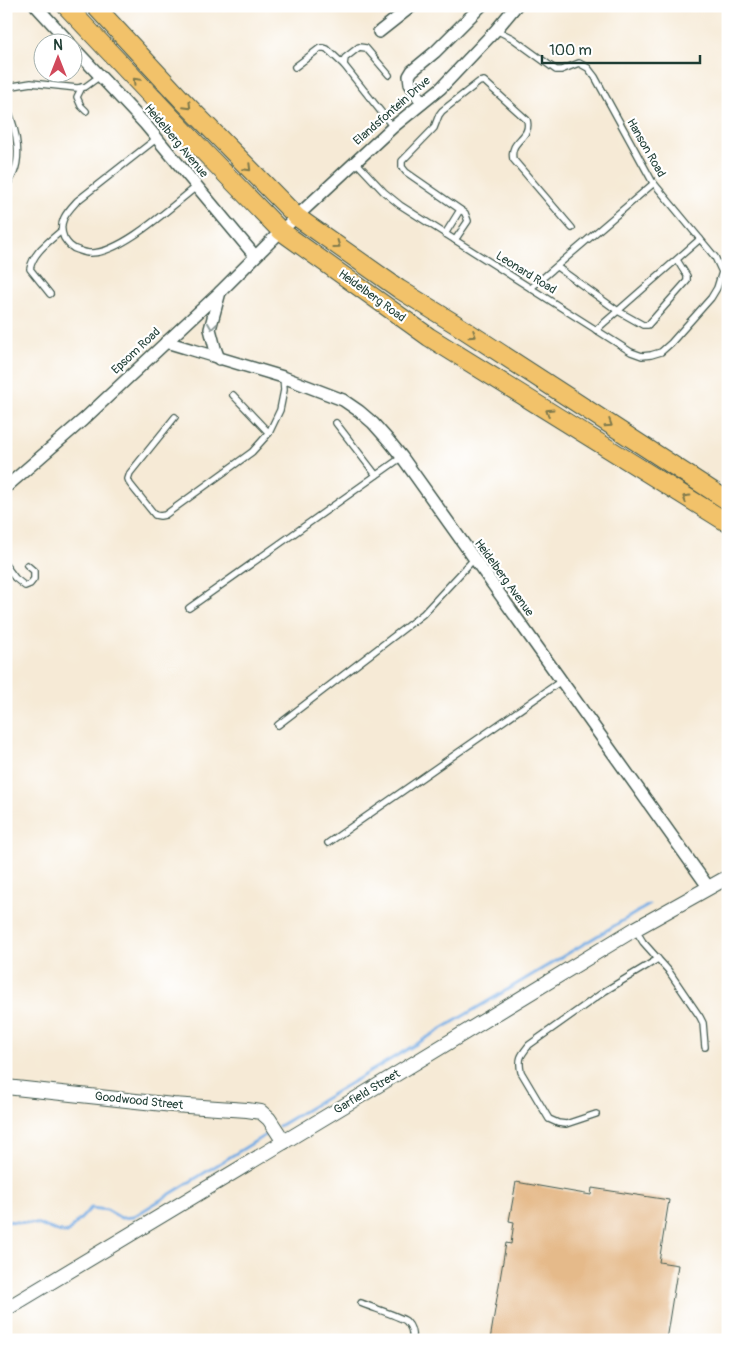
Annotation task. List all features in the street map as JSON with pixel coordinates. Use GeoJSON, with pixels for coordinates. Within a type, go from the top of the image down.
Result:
{"type":"FeatureCollection","features":[{"type":"Feature","properties":{"kind":"main road","name":"Heidelberg Road"},"geometry":{"type":"LineString","coordinates":[[66,6],[281,231],[429,337],[728,523]]}},
{"type":"Feature","properties":{"kind":"main road","name":"Heidelberg Road"},"geometry":{"type":"LineString","coordinates":[[95,6],[183,101],[297,217],[399,289],[458,325],[728,501]]}},
{"type":"Feature","properties":{"kind":"street"},"geometry":{"type":"LineString","coordinates":[[36,6],[60,32]]}},
{"type":"Feature","properties":{"kind":"street"},"geometry":{"type":"LineString","coordinates":[[379,32],[412,6]]}},
{"type":"Feature","properties":{"kind":"street"},"geometry":{"type":"LineString","coordinates":[[422,103],[410,84],[412,71],[435,52],[481,6]]}},
{"type":"Feature","properties":{"kind":"street","name":"Elandsfontein Drive"},"geometry":{"type":"LineString","coordinates":[[281,231],[393,127],[441,88],[516,6]]}},
{"type":"Feature","properties":{"kind":"street","name":"Heidelberg Avenue"},"geometry":{"type":"LineString","coordinates":[[82,57],[145,124],[255,256]]}},
{"type":"Feature","properties":{"kind":"street","name":"Epsom Road"},"geometry":{"type":"LineString","coordinates":[[6,487],[83,420],[220,292],[281,231]]}},
{"type":"Feature","properties":{"kind":"street"},"geometry":{"type":"LineString","coordinates":[[219,359],[214,348],[210,329],[220,292]]}},
{"type":"Feature","properties":{"kind":"street","name":"Heidelberg Avenue"},"geometry":{"type":"LineString","coordinates":[[166,342],[283,377],[343,400],[359,411],[389,440],[710,888]]}},
{"type":"Feature","properties":{"kind":"street","name":"Garfield Street"},"geometry":{"type":"LineString","coordinates":[[6,1309],[635,929],[728,877]]}},
{"type":"Feature","properties":{"kind":"street","name":"Goodwood Street"},"geometry":{"type":"LineString","coordinates":[[6,1087],[174,1105],[261,1112],[269,1119],[284,1142]]}},
{"type":"Feature","properties":{"kind":"lane","name":"Hanson Road"},"geometry":{"type":"LineString","coordinates":[[496,30],[512,38],[556,70],[579,63],[588,68],[595,77],[654,183],[715,257],[722,272],[717,288],[711,298],[691,321]]}},
{"type":"Feature","properties":{"kind":"lane"},"geometry":{"type":"LineString","coordinates":[[344,65],[345,58],[362,46],[389,74]]}},
{"type":"Feature","properties":{"kind":"lane"},"geometry":{"type":"LineString","coordinates":[[295,67],[320,48],[327,49],[344,65],[393,127]]}},
{"type":"Feature","properties":{"kind":"lane"},"geometry":{"type":"LineString","coordinates":[[6,90],[14,86],[31,83],[70,88],[82,87],[100,76]]}},
{"type":"Feature","properties":{"kind":"lane"},"geometry":{"type":"LineString","coordinates":[[455,240],[468,221],[465,213],[406,172],[402,167],[402,161],[434,128],[442,111],[479,82],[484,81],[527,120],[529,126],[527,132],[513,147],[513,158],[572,228]]}},
{"type":"Feature","properties":{"kind":"lane"},"geometry":{"type":"LineString","coordinates":[[82,87],[77,97],[80,106],[86,111]]}},
{"type":"Feature","properties":{"kind":"lane"},"geometry":{"type":"LineString","coordinates":[[6,105],[13,124],[18,154],[13,178],[6,185]]}},
{"type":"Feature","properties":{"kind":"lane"},"geometry":{"type":"LineString","coordinates":[[156,138],[77,201],[62,221],[61,231],[66,241],[72,248],[89,254],[106,251],[134,236],[196,186]]}},
{"type":"Feature","properties":{"kind":"lane","name":"Leonard Road"},"geometry":{"type":"LineString","coordinates":[[355,161],[400,206],[631,352],[642,356],[660,352],[671,344],[691,321]]}},
{"type":"Feature","properties":{"kind":"lane"},"geometry":{"type":"LineString","coordinates":[[531,288],[654,183]]}},
{"type":"Feature","properties":{"kind":"lane"},"geometry":{"type":"LineString","coordinates":[[445,234],[460,210]]}},
{"type":"Feature","properties":{"kind":"lane"},"geometry":{"type":"LineString","coordinates":[[50,294],[30,269],[31,262],[35,255],[61,231]]}},
{"type":"Feature","properties":{"kind":"lane"},"geometry":{"type":"LineString","coordinates":[[596,330],[700,239]]}},
{"type":"Feature","properties":{"kind":"lane"},"geometry":{"type":"LineString","coordinates":[[557,267],[618,311],[648,325],[687,281],[687,276],[677,260]]}},
{"type":"Feature","properties":{"kind":"lane"},"geometry":{"type":"LineString","coordinates":[[175,417],[130,473],[128,479],[155,515],[160,516],[165,515],[252,452],[269,433],[280,410],[284,390],[283,377]]}},
{"type":"Feature","properties":{"kind":"lane"},"geometry":{"type":"LineString","coordinates":[[233,395],[269,433]]}},
{"type":"Feature","properties":{"kind":"lane"},"geometry":{"type":"LineString","coordinates":[[336,423],[376,475]]}},
{"type":"Feature","properties":{"kind":"lane"},"geometry":{"type":"LineString","coordinates":[[189,608],[402,457]]}},
{"type":"Feature","properties":{"kind":"lane"},"geometry":{"type":"LineString","coordinates":[[278,725],[423,614],[474,559]]}},
{"type":"Feature","properties":{"kind":"lane"},"geometry":{"type":"LineString","coordinates":[[6,566],[15,578],[25,586],[34,579],[34,571],[27,565]]}},
{"type":"Feature","properties":{"kind":"lane"},"geometry":{"type":"LineString","coordinates":[[328,843],[561,681]]}},
{"type":"Feature","properties":{"kind":"lane"},"geometry":{"type":"LineString","coordinates":[[635,929],[643,942],[668,970],[700,1017],[704,1028],[705,1047]]}},
{"type":"Feature","properties":{"kind":"lane"},"geometry":{"type":"LineString","coordinates":[[596,1114],[566,1124],[549,1119],[521,1072],[519,1063],[521,1055],[529,1045],[590,1002],[658,959]]}},
{"type":"Feature","properties":{"kind":"lane"},"geometry":{"type":"LineString","coordinates":[[361,1303],[405,1320],[413,1334],[412,1340]]}},
{"type":"Feature","properties":{"kind":"building"},"geometry":{"type":"Polygon","coordinates":[[[516,1182],[591,1195],[592,1188],[669,1200],[659,1262],[678,1265],[666,1340],[490,1340],[506,1243],[511,1244],[514,1222],[509,1221],[516,1182]]]}},
{"type":"Feature","properties":{"kind":"waterway"},"geometry":{"type":"LineString","coordinates":[[279,1126],[649,905]]}},
{"type":"Feature","properties":{"kind":"waterway"},"geometry":{"type":"LineString","coordinates":[[6,1221],[37,1224],[67,1233],[91,1208],[107,1210],[121,1218],[133,1217],[272,1131]]}}]}
